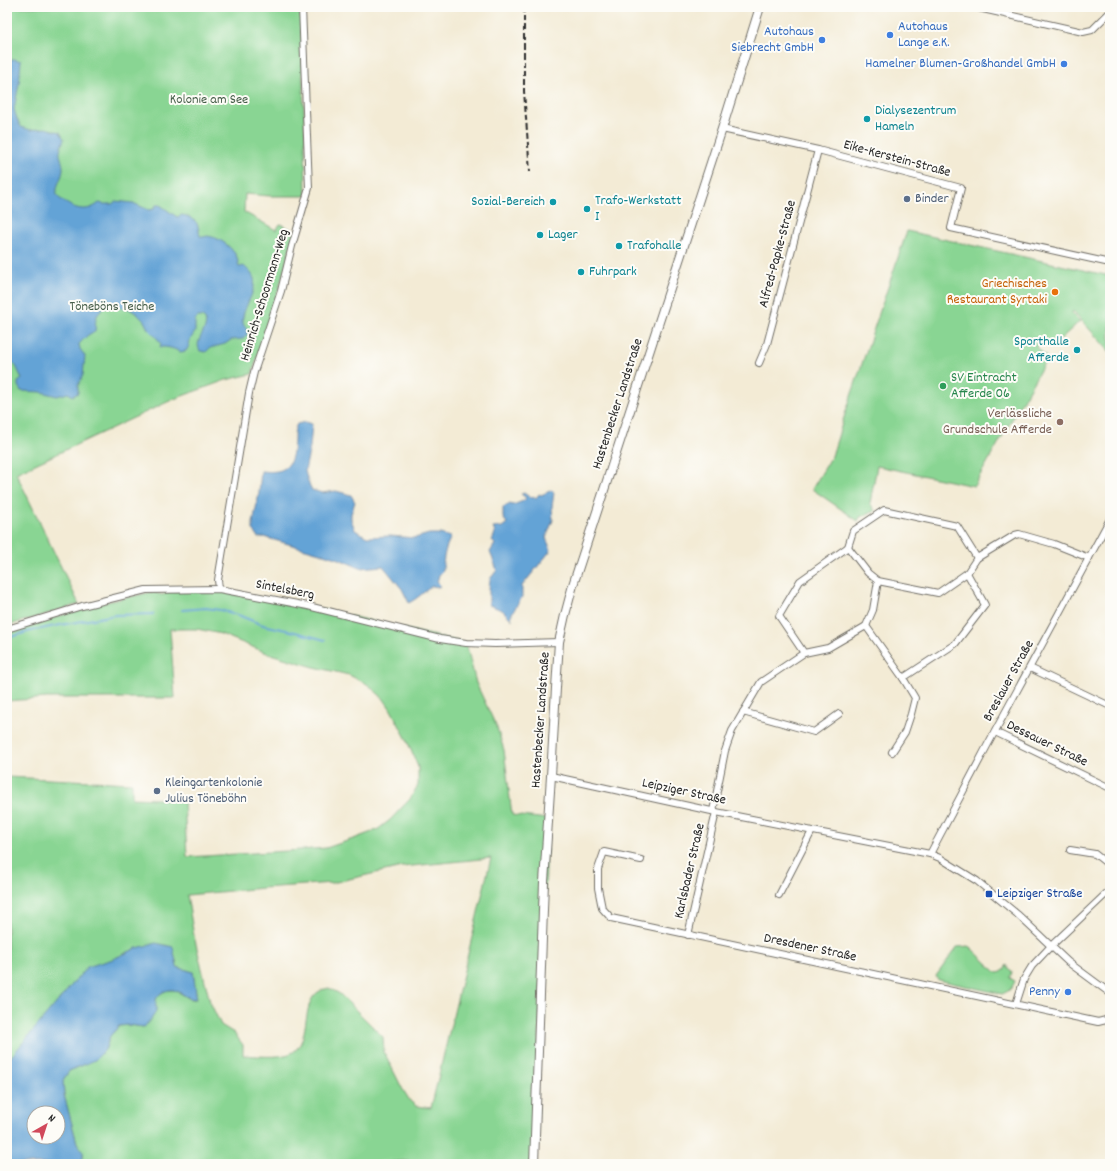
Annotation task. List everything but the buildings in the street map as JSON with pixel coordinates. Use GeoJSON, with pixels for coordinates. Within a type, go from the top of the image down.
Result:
{"type":"FeatureCollection","features":[{"type":"Feature","properties":{"kind":"main road","name":"Hastenbecker Landstraße"},"geometry":{"type":"LineString","coordinates":[[534,1164],[541,938],[559,642],[573,585],[722,129],[760,7]]}},
{"type":"Feature","properties":{"kind":"street","name":"Heinrich-Schoormann-Weg"},"geometry":{"type":"LineString","coordinates":[[219,589],[218,580],[248,393],[281,291],[309,188],[302,7]]}},
{"type":"Feature","properties":{"kind":"street"},"geometry":{"type":"LineString","coordinates":[[974,7],[1083,32],[1092,30],[1110,12]]}},
{"type":"Feature","properties":{"kind":"street","name":"Eike-Kerstein-Straße"},"geometry":{"type":"LineString","coordinates":[[722,129],[818,150],[961,188],[950,228],[1110,263]]}},
{"type":"Feature","properties":{"kind":"street","name":"Alfred-Papke-Straße"},"geometry":{"type":"LineString","coordinates":[[759,363],[767,344],[818,150]]}},
{"type":"Feature","properties":{"kind":"street"},"geometry":{"type":"LineString","coordinates":[[878,581],[872,610],[866,626],[828,648],[804,653],[779,616],[800,581],[848,547],[853,531],[884,510],[957,526],[978,558]]}},
{"type":"Feature","properties":{"kind":"street","name":"Breslauer Straße"},"geometry":{"type":"LineString","coordinates":[[930,854],[1110,519]]}},
{"type":"Feature","properties":{"kind":"street"},"geometry":{"type":"LineString","coordinates":[[848,547],[868,573],[878,581],[938,593],[967,573],[978,558],[1018,534],[1054,544],[1089,558]]}},
{"type":"Feature","properties":{"kind":"street"},"geometry":{"type":"LineString","coordinates":[[903,678],[955,644],[985,605],[967,573]]}},
{"type":"Feature","properties":{"kind":"street","name":"Sintelsberg"},"geometry":{"type":"LineString","coordinates":[[7,629],[82,606],[146,590],[219,589],[308,606],[440,639],[466,643],[495,644],[559,642]]}},
{"type":"Feature","properties":{"kind":"street"},"geometry":{"type":"LineString","coordinates":[[866,626],[903,678],[914,698],[912,714],[905,732],[892,752]]}},
{"type":"Feature","properties":{"kind":"street","name":"Karlsbader Straße"},"geometry":{"type":"LineString","coordinates":[[688,935],[715,811],[725,751],[732,731],[761,682],[804,653]]}},
{"type":"Feature","properties":{"kind":"street"},"geometry":{"type":"LineString","coordinates":[[1030,668],[1110,706]]}},
{"type":"Feature","properties":{"kind":"street"},"geometry":{"type":"LineString","coordinates":[[743,712],[814,732],[839,714]]}},
{"type":"Feature","properties":{"kind":"street","name":"Dessauer Straße"},"geometry":{"type":"LineString","coordinates":[[995,732],[1110,788]]}},
{"type":"Feature","properties":{"kind":"street","name":"Leipziger Straße"},"geometry":{"type":"LineString","coordinates":[[551,776],[812,831],[930,854],[940,858],[977,881],[1017,914],[1068,962],[1110,994]]}},
{"type":"Feature","properties":{"kind":"street"},"geometry":{"type":"LineString","coordinates":[[779,895],[812,831]]}},
{"type":"Feature","properties":{"kind":"street"},"geometry":{"type":"LineString","coordinates":[[1070,850],[1094,854],[1110,866]]}},
{"type":"Feature","properties":{"kind":"street","name":"Dresdener Straße"},"geometry":{"type":"LineString","coordinates":[[641,860],[604,852],[598,870],[598,888],[602,908],[611,918],[1098,1022],[1110,1019]]}},
{"type":"Feature","properties":{"kind":"street"},"geometry":{"type":"LineString","coordinates":[[1016,1004],[1024,979],[1032,966],[1050,946],[1110,890]]}},
{"type":"Feature","properties":{"kind":"green space","name":"Kolonie am See"},"geometry":{"type":"Polygon","coordinates":[[[7,7],[300,7],[306,196],[245,194],[244,212],[276,230],[280,224],[295,231],[278,292],[252,374],[226,380],[174,399],[16,473],[79,604],[7,626],[7,7]]]}},
{"type":"Feature","properties":{"kind":"green space","name":"SV Eintracht Afferde 06"},"geometry":{"type":"Polygon","coordinates":[[[907,231],[1110,276],[1110,352],[1073,311],[1072,313],[1080,321],[1052,347],[1043,339],[1036,346],[1047,358],[974,486],[877,466],[870,503],[875,511],[860,517],[858,521],[812,489],[832,456],[907,231]]]}},
{"type":"Feature","properties":{"kind":"green space"},"geometry":{"type":"Polygon","coordinates":[[[169,591],[220,592],[308,606],[466,643],[476,683],[497,728],[504,750],[512,815],[548,819],[534,1164],[459,1164],[402,1161],[375,1164],[80,1164],[83,1158],[83,1152],[77,1143],[64,1095],[63,1080],[69,1071],[95,1060],[105,1050],[110,1036],[119,1026],[128,1025],[144,1027],[158,995],[167,990],[175,990],[190,999],[197,999],[193,972],[177,967],[176,960],[137,948],[113,959],[9,1059],[10,1069],[7,1080],[7,777],[132,783],[132,798],[184,800],[187,857],[326,848],[377,830],[390,820],[410,799],[418,785],[418,767],[406,738],[383,698],[367,684],[349,675],[314,667],[267,653],[221,634],[197,629],[170,629],[175,698],[47,698],[7,701],[7,632],[102,603],[152,592],[163,595],[169,591]],[[491,858],[402,867],[332,883],[187,895],[194,936],[210,1002],[221,1025],[234,1033],[243,1045],[243,1055],[279,1056],[289,1054],[296,1049],[301,1042],[307,1013],[314,996],[321,990],[329,988],[340,994],[383,1037],[384,1052],[410,1101],[416,1106],[431,1108],[491,858]]]}},
{"type":"Feature","properties":{"kind":"green space"},"geometry":{"type":"Polygon","coordinates":[[[969,946],[997,973],[1002,972],[1007,965],[1012,972],[1010,978],[1015,981],[1013,986],[1007,992],[1002,994],[938,980],[936,976],[957,947],[969,946]]]}},
{"type":"Feature","properties":{"kind":"water","name":"Töneböns Teiche"},"geometry":{"type":"Polygon","coordinates":[[[14,59],[21,61],[19,84],[14,109],[21,127],[31,130],[45,128],[60,132],[64,139],[60,153],[63,172],[57,188],[57,196],[72,206],[83,209],[94,207],[99,203],[112,204],[116,201],[133,203],[149,210],[154,209],[156,205],[160,205],[177,217],[182,215],[194,220],[198,226],[200,236],[216,238],[224,243],[237,257],[239,267],[244,266],[251,273],[254,279],[253,292],[244,312],[243,324],[247,329],[247,335],[243,339],[231,340],[225,344],[210,348],[206,352],[200,351],[198,343],[206,324],[205,319],[198,317],[195,320],[195,332],[186,351],[180,352],[166,347],[160,347],[161,343],[137,314],[128,308],[122,308],[113,303],[107,305],[98,314],[95,331],[88,335],[79,344],[80,349],[85,356],[83,375],[78,386],[78,393],[73,396],[68,393],[57,396],[41,392],[21,391],[18,386],[18,382],[22,379],[16,366],[9,359],[9,342],[7,338],[7,61],[14,59]]]}},
{"type":"Feature","properties":{"kind":"water"},"geometry":{"type":"Polygon","coordinates":[[[305,422],[312,424],[310,447],[305,471],[308,482],[312,490],[322,493],[336,491],[351,495],[355,502],[351,519],[355,530],[367,537],[390,536],[415,538],[429,534],[440,534],[451,537],[445,553],[443,571],[439,575],[437,582],[440,585],[439,587],[432,586],[409,603],[402,589],[383,566],[360,568],[337,558],[264,537],[258,538],[253,530],[253,523],[259,493],[261,471],[277,471],[287,466],[292,455],[296,426],[297,424],[305,422]]]}},
{"type":"Feature","properties":{"kind":"water"},"geometry":{"type":"Polygon","coordinates":[[[552,490],[554,493],[552,507],[553,520],[546,538],[551,550],[522,586],[522,597],[511,615],[512,620],[502,610],[489,605],[490,579],[497,570],[490,552],[495,544],[492,541],[495,533],[493,528],[502,527],[507,523],[503,518],[503,507],[523,501],[526,498],[521,494],[524,493],[531,498],[533,496],[536,498],[539,494],[541,495],[552,490]]]}},
{"type":"Feature","properties":{"kind":"water"},"geometry":{"type":"Polygon","coordinates":[[[156,943],[173,947],[177,967],[193,972],[197,999],[187,997],[174,990],[163,992],[156,1000],[155,1013],[144,1027],[128,1025],[119,1026],[110,1036],[105,1050],[95,1060],[69,1071],[63,1080],[64,1095],[77,1143],[83,1152],[83,1158],[80,1164],[7,1164],[7,1080],[10,1069],[9,1059],[87,967],[113,959],[137,948],[156,943]]]}},
{"type":"Feature","properties":{"kind":"waterway"},"geometry":{"type":"LineString","coordinates":[[182,610],[206,608],[220,610],[238,615],[263,625],[325,640]]}},
{"type":"Feature","properties":{"kind":"waterway"},"geometry":{"type":"LineString","coordinates":[[7,638],[31,631],[115,615],[153,614]]}},
{"type":"Feature","properties":{"kind":"railway"},"geometry":{"type":"LineString","coordinates":[[524,7],[524,91],[530,172]]}},
{"type":"Feature","properties":{"kind":"place","name":"Autohaus Lange e.K."},"geometry":{"type":"Point","coordinates":[890,35]}},
{"type":"Feature","properties":{"kind":"place","name":"Autohaus Siebrecht GmbH"},"geometry":{"type":"Point","coordinates":[822,40]}},
{"type":"Feature","properties":{"kind":"place","name":"Hamelner Blumen-Großhandel GmbH"},"geometry":{"type":"Point","coordinates":[1064,64]}},
{"type":"Feature","properties":{"kind":"place","name":"Dialysezentrum Hameln"},"geometry":{"type":"Point","coordinates":[867,119]}},
{"type":"Feature","properties":{"kind":"place","name":"Binder"},"geometry":{"type":"Point","coordinates":[907,199]}},
{"type":"Feature","properties":{"kind":"place","name":"Sozial-Bereich"},"geometry":{"type":"Point","coordinates":[553,202]}},
{"type":"Feature","properties":{"kind":"place","name":"Trafo-Werkstatt I"},"geometry":{"type":"Point","coordinates":[587,209]}},
{"type":"Feature","properties":{"kind":"place","name":"Lager"},"geometry":{"type":"Point","coordinates":[540,235]}},
{"type":"Feature","properties":{"kind":"place","name":"Trafohalle"},"geometry":{"type":"Point","coordinates":[619,246]}},
{"type":"Feature","properties":{"kind":"place","name":"Fuhrpark"},"geometry":{"type":"Point","coordinates":[581,272]}},
{"type":"Feature","properties":{"kind":"place","name":"Griechisches Restaurant Syrtaki"},"geometry":{"type":"Point","coordinates":[1055,292]}},
{"type":"Feature","properties":{"kind":"place","name":"Sporthalle Afferde"},"geometry":{"type":"Point","coordinates":[1077,350]}},
{"type":"Feature","properties":{"kind":"place","name":"SV Eintracht Afferde 06"},"geometry":{"type":"Point","coordinates":[943,386]}},
{"type":"Feature","properties":{"kind":"place","name":"Verlässliche Grundschule Afferde"},"geometry":{"type":"Point","coordinates":[1060,422]}},
{"type":"Feature","properties":{"kind":"place","name":"Kleingartenkolonie Julius Töneböhn"},"geometry":{"type":"Point","coordinates":[157,791]}},
{"type":"Feature","properties":{"kind":"place","name":"Leipziger Straße"},"geometry":{"type":"Point","coordinates":[989,894]}},
{"type":"Feature","properties":{"kind":"place","name":"Penny"},"geometry":{"type":"Point","coordinates":[1068,992]}}]}
